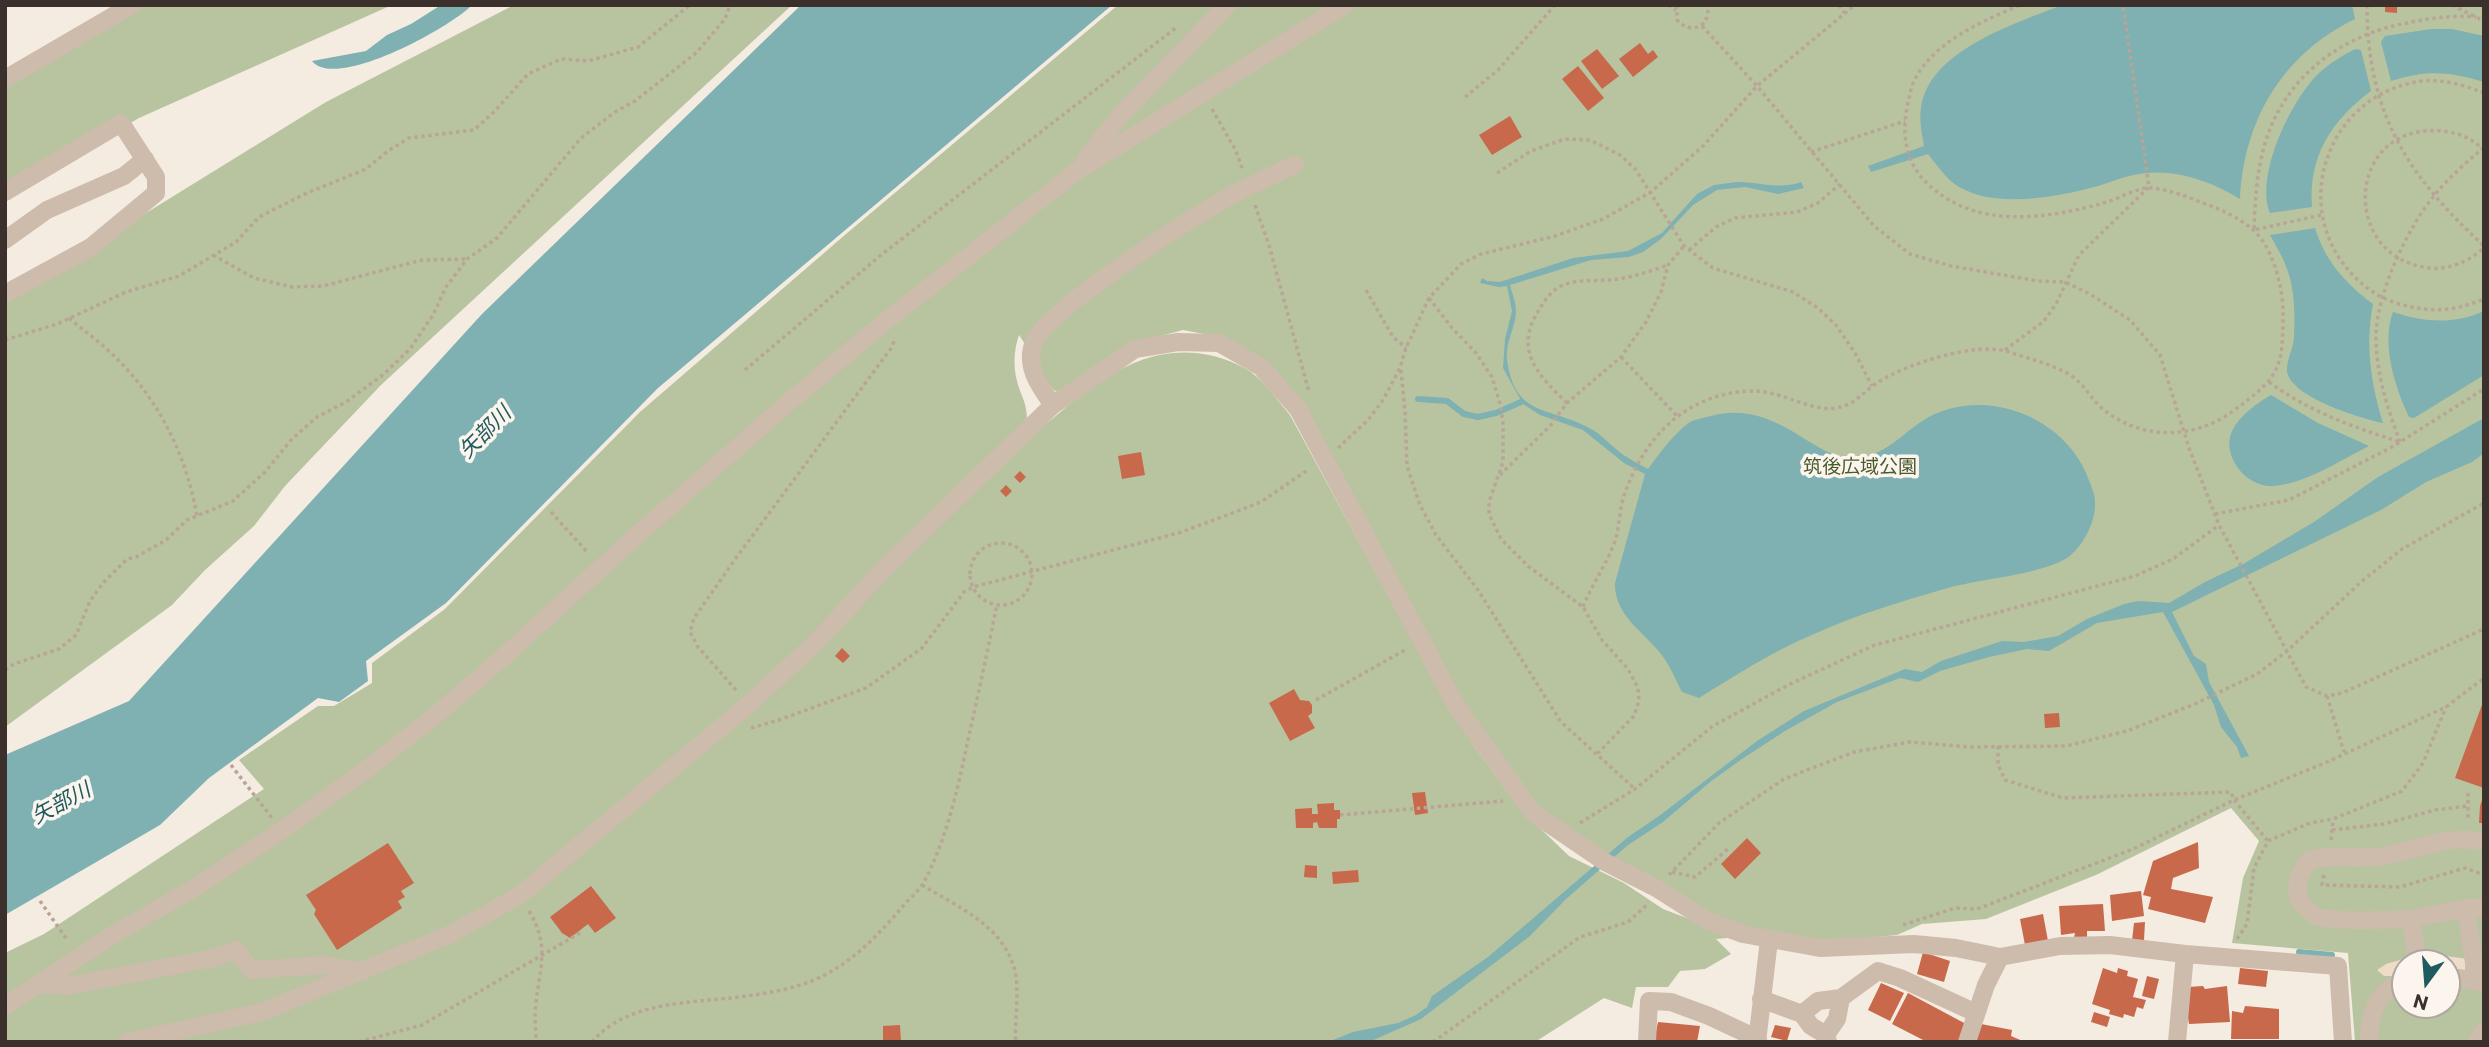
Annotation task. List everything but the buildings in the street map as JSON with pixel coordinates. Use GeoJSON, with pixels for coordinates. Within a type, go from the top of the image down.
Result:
{"type":"FeatureCollection","features":[{"type":"Feature","properties":{"kind":"street"},"geometry":{"type":"LineString","coordinates":[[5,79],[132,5]]}},
{"type":"Feature","properties":{"kind":"street"},"geometry":{"type":"LineString","coordinates":[[1077,171],[1119,117],[1227,5]]}},
{"type":"Feature","properties":{"kind":"street"},"geometry":{"type":"LineString","coordinates":[[5,1006],[111,936],[196,887],[281,831],[432,719],[796,396],[886,321],[1077,171],[1345,5]]}},
{"type":"Feature","properties":{"kind":"street"},"geometry":{"type":"LineString","coordinates":[[5,192],[121,123],[156,177],[156,192],[91,247],[5,294]]}},
{"type":"Feature","properties":{"kind":"street"},"geometry":{"type":"LineString","coordinates":[[5,240],[47,210],[124,176],[145,159]]}},
{"type":"Feature","properties":{"kind":"street"},"geometry":{"type":"LineString","coordinates":[[1053,405],[1037,382],[1031,360],[1034,340],[1061,310],[1221,201],[1295,165]]}},
{"type":"Feature","properties":{"kind":"street"},"geometry":{"type":"LineString","coordinates":[[127,1042],[262,1012],[451,934],[520,895],[748,705],[814,644],[889,564],[1053,405],[1135,349],[1178,342],[1219,343],[1261,368],[1298,409],[1457,707],[1533,813],[1605,862],[1656,888],[1708,921],[1743,934],[1820,948],[1914,944],[1956,948],[2000,957],[2060,946],[2110,946],[2338,966],[2343,1042]]}},
{"type":"Feature","properties":{"kind":"street"},"geometry":{"type":"LineString","coordinates":[[2461,978],[2479,981],[2475,908],[2411,919],[2316,916],[2303,905],[2296,891],[2298,875],[2309,860],[2328,855],[2376,857],[2445,839],[2484,842]]}},
{"type":"Feature","properties":{"kind":"street"},"geometry":{"type":"LineString","coordinates":[[2411,919],[2416,949]]}},
{"type":"Feature","properties":{"kind":"street"},"geometry":{"type":"LineString","coordinates":[[1647,1042],[1649,1002],[1671,1002],[1709,1016],[1757,1040],[1769,940]]}},
{"type":"Feature","properties":{"kind":"street"},"geometry":{"type":"LineString","coordinates":[[38,984],[67,985],[214,958],[236,950],[251,970],[325,965],[362,972]]}},
{"type":"Feature","properties":{"kind":"street"},"geometry":{"type":"LineString","coordinates":[[2177,1042],[2185,954]]}},
{"type":"Feature","properties":{"kind":"street"},"geometry":{"type":"LineString","coordinates":[[1967,1042],[1986,985],[2000,957]]}},
{"type":"Feature","properties":{"kind":"street"},"geometry":{"type":"LineString","coordinates":[[1802,1014],[1818,1001],[1841,998],[1878,971],[1976,1013]]}},
{"type":"Feature","properties":{"kind":"street"},"geometry":{"type":"LineString","coordinates":[[2369,1042],[2369,1025],[2378,1000],[2391,987]]}},
{"type":"Feature","properties":{"kind":"street"},"geometry":{"type":"LineString","coordinates":[[1761,999],[1802,1014],[1811,1026],[1827,1038],[1837,1019],[1841,998]]}},
{"type":"Feature","properties":{"kind":"street"},"geometry":{"type":"LineString","coordinates":[[2477,1042],[2484,1031]]}},
{"type":"Feature","properties":{"kind":"path"},"geometry":{"type":"LineString","coordinates":[[5,340],[69,318],[126,292],[178,276],[236,242],[260,217],[307,193],[366,170],[388,151],[409,138],[474,130],[528,74],[561,60],[588,61],[638,47],[690,5]]}},
{"type":"Feature","properties":{"kind":"path"},"geometry":{"type":"LineString","coordinates":[[5,670],[14,664],[59,649],[76,635],[90,601],[103,583],[127,559],[136,557],[166,540],[187,520],[233,501],[250,487],[292,439],[317,417],[346,402],[384,374],[410,349],[433,315],[446,287],[467,259],[497,238],[581,138],[615,112],[635,101],[696,53],[724,19],[730,5]]}},
{"type":"Feature","properties":{"kind":"path"},"geometry":{"type":"LineString","coordinates":[[1465,97],[1498,70],[1555,5]]}},
{"type":"Feature","properties":{"kind":"path"},"geometry":{"type":"LineString","coordinates":[[1668,5],[1676,7],[1678,20],[1686,27],[1697,28],[1702,26],[1708,16],[1707,5]]}},
{"type":"Feature","properties":{"kind":"path"},"geometry":{"type":"LineString","coordinates":[[1839,5],[1844,13]]}},
{"type":"Feature","properties":{"kind":"path"},"geometry":{"type":"LineString","coordinates":[[721,729],[742,730],[779,720],[866,688],[922,648],[964,592],[973,587],[1182,532],[1261,502],[1334,452],[1368,420],[1383,400],[1400,368],[1406,348],[1429,298],[1461,264],[1481,254],[1555,236],[1603,219],[1651,192],[1703,146],[1757,86],[1855,5]]}},
{"type":"Feature","properties":{"kind":"path"},"geometry":{"type":"LineString","coordinates":[[1583,607],[1614,543],[1623,497],[1641,458],[1655,437],[1677,416],[1693,405],[1722,394],[1754,390],[1784,395],[1813,406],[1833,409],[1856,402],[1872,386],[1898,371],[1933,358],[1974,351],[2005,350],[2051,365],[2070,375],[2085,386],[2101,408],[2127,424],[2172,435],[2222,419],[2264,389],[2277,372],[2283,338],[2283,293],[2270,254],[2254,230],[2225,211],[2187,196],[2149,187],[2106,203],[2039,216],[2003,217],[1969,211],[1944,199],[1923,180],[1911,163],[1904,136],[1914,81],[1929,60],[1954,39],[1987,19],[2020,5]]}},
{"type":"Feature","properties":{"kind":"path"},"geometry":{"type":"LineString","coordinates":[[2123,5],[2149,187]]}},
{"type":"Feature","properties":{"kind":"path"},"geometry":{"type":"LineString","coordinates":[[2367,5],[2367,33],[2380,96],[2395,141],[2433,196],[2484,247],[2461,263],[2439,268],[2415,266],[2397,258],[2378,240],[2367,220],[2364,198],[2368,176],[2379,156],[2395,141],[2416,132],[2439,130],[2461,135],[2483,149],[2433,196],[2397,258],[2382,298],[2376,332],[2379,373],[2388,410],[2400,442]]}},
{"type":"Feature","properties":{"kind":"path"},"geometry":{"type":"LineString","coordinates":[[2452,5],[2484,21]]}},
{"type":"Feature","properties":{"kind":"path"},"geometry":{"type":"LineString","coordinates":[[2254,230],[2256,190],[2262,153],[2278,112],[2300,80],[2330,52],[2367,33],[2430,19],[2459,15],[2476,17]]}},
{"type":"Feature","properties":{"kind":"path"},"geometry":{"type":"LineString","coordinates":[[745,370],[881,255],[1186,21]]}},
{"type":"Feature","properties":{"kind":"path"},"geometry":{"type":"LineString","coordinates":[[1702,26],[1757,86],[1874,226],[1910,254],[1951,266],[2038,281],[2065,282],[2090,293],[2130,320],[2160,355],[2184,433],[2219,525],[2306,687],[2327,696],[2342,693],[2484,629]]}},
{"type":"Feature","properties":{"kind":"path"},"geometry":{"type":"LineString","coordinates":[[2484,93],[2459,83],[2422,81],[2387,91],[2356,111],[2333,141],[2321,175],[2321,215],[2331,247],[2353,277],[2382,298],[2420,310],[2460,309],[2484,299]]}},
{"type":"Feature","properties":{"kind":"path"},"geometry":{"type":"LineString","coordinates":[[1207,99],[1236,151],[1269,245],[1310,398]]}},
{"type":"Feature","properties":{"kind":"path"},"geometry":{"type":"LineString","coordinates":[[1811,152],[1905,121]]}},
{"type":"Feature","properties":{"kind":"path"},"geometry":{"type":"LineString","coordinates":[[1497,173],[1531,150],[1565,139],[1590,140],[1620,155],[1636,170],[1684,246],[1713,268],[1793,292],[1818,308],[1836,326],[1872,386]]}},
{"type":"Feature","properties":{"kind":"path"},"geometry":{"type":"LineString","coordinates":[[1689,250],[1716,227],[1735,218],[1797,212],[1818,203],[1840,184]]}},
{"type":"Feature","properties":{"kind":"path"},"geometry":{"type":"LineString","coordinates":[[2005,350],[2044,321],[2056,304],[2079,255],[2149,187]]}},
{"type":"Feature","properties":{"kind":"path"},"geometry":{"type":"LineString","coordinates":[[2254,230],[2321,215]]}},
{"type":"Feature","properties":{"kind":"path"},"geometry":{"type":"LineString","coordinates":[[1500,475],[1550,426],[1567,403],[1621,357],[1646,321],[1661,292],[1668,265],[1684,246]]}},
{"type":"Feature","properties":{"kind":"path"},"geometry":{"type":"LineString","coordinates":[[213,256],[254,278],[292,287],[323,286],[422,260],[467,259]]}},
{"type":"Feature","properties":{"kind":"path"},"geometry":{"type":"LineString","coordinates":[[1567,403],[1541,377],[1531,360],[1531,321],[1546,299],[1560,286],[1579,281],[1612,279],[1668,265]]}},
{"type":"Feature","properties":{"kind":"path"},"geometry":{"type":"LineString","coordinates":[[1366,290],[1393,337],[1406,348]]}},
{"type":"Feature","properties":{"kind":"path"},"geometry":{"type":"LineString","coordinates":[[1429,298],[1476,353],[1492,377],[1503,422],[1503,462],[1489,502],[1489,514],[1501,539],[1528,566],[1583,607],[1602,640],[1628,668],[1639,688],[1639,701],[1634,716],[1597,754]]}},
{"type":"Feature","properties":{"kind":"path"},"geometry":{"type":"LineString","coordinates":[[69,318],[111,353],[146,392],[173,436],[192,486],[197,516]]}},
{"type":"Feature","properties":{"kind":"path"},"geometry":{"type":"LineString","coordinates":[[748,705],[698,647],[690,632],[694,618],[892,347],[895,338],[886,321]]}},
{"type":"Feature","properties":{"kind":"path"},"geometry":{"type":"LineString","coordinates":[[1621,357],[1677,416]]}},
{"type":"Feature","properties":{"kind":"path"},"geometry":{"type":"LineString","coordinates":[[1400,368],[1407,466],[1420,505],[1436,535],[1478,590],[1561,722],[1635,789]]}},
{"type":"Feature","properties":{"kind":"path"},"geometry":{"type":"LineString","coordinates":[[2269,382],[2289,397],[2323,415],[2400,442]]}},
{"type":"Feature","properties":{"kind":"path"},"geometry":{"type":"LineString","coordinates":[[2215,514],[2289,500],[2400,442],[2484,389]]}},
{"type":"Feature","properties":{"kind":"path"},"geometry":{"type":"LineString","coordinates":[[1433,1042],[1580,937],[1628,922],[1649,903],[1656,888],[1719,823],[1784,779],[1854,752],[1910,742],[2066,746],[2127,731],[2195,704],[2245,680],[2286,652],[2361,582],[2402,549],[2484,503]]}},
{"type":"Feature","properties":{"kind":"path"},"geometry":{"type":"LineString","coordinates":[[551,512],[601,568]]}},
{"type":"Feature","properties":{"kind":"path"},"geometry":{"type":"LineString","coordinates":[[1574,841],[1576,826],[1635,789],[1713,726],[1788,685],[1875,645],[2135,576],[2173,559],[2219,525]]}},
{"type":"Feature","properties":{"kind":"path"},"geometry":{"type":"LineString","coordinates":[[1001,543],[1016,548],[1027,559],[1031,572],[1029,585],[1022,596],[1011,603],[997,604],[985,600],[973,587],[970,573],[974,558],[986,547],[1001,543]]}},
{"type":"Feature","properties":{"kind":"path"},"geometry":{"type":"LineString","coordinates":[[592,1042],[598,1034],[631,1014],[669,1004],[756,994],[810,982],[853,957],[880,933],[922,885],[938,853],[957,791],[997,604]]}},
{"type":"Feature","properties":{"kind":"path"},"geometry":{"type":"LineString","coordinates":[[1316,700],[1422,640]]}},
{"type":"Feature","properties":{"kind":"path"},"geometry":{"type":"LineString","coordinates":[[1899,927],[1955,908],[1977,909],[2133,849],[2234,800],[2446,707],[2484,678]]}},
{"type":"Feature","properties":{"kind":"path"},"geometry":{"type":"LineString","coordinates":[[2327,696],[2344,752]]}},
{"type":"Feature","properties":{"kind":"path"},"geometry":{"type":"LineString","coordinates":[[2220,955],[2226,944],[2238,938],[2247,924],[2254,867],[2268,841],[2310,823],[2333,819],[2402,791],[2423,763],[2446,707]]}},
{"type":"Feature","properties":{"kind":"path"},"geometry":{"type":"LineString","coordinates":[[1998,746],[1998,765],[2005,780],[2063,798],[2231,792],[2234,800],[2268,841]]}},
{"type":"Feature","properties":{"kind":"path"},"geometry":{"type":"LineString","coordinates":[[231,765],[281,831]]}},
{"type":"Feature","properties":{"kind":"path"},"geometry":{"type":"LineString","coordinates":[[1340,815],[1505,800]]}},
{"type":"Feature","properties":{"kind":"path"},"geometry":{"type":"LineString","coordinates":[[2331,830],[2384,824],[2435,810],[2468,806]]}},
{"type":"Feature","properties":{"kind":"path"},"geometry":{"type":"LineString","coordinates":[[1672,872],[1695,877],[1728,849]]}},
{"type":"Feature","properties":{"kind":"path"},"geometry":{"type":"LineString","coordinates":[[922,885],[986,924],[1003,946],[1015,971],[1016,1042]]}},
{"type":"Feature","properties":{"kind":"path"},"geometry":{"type":"LineString","coordinates":[[520,895],[536,922],[543,953],[535,1005],[536,1042]]}},
{"type":"Feature","properties":{"kind":"path"},"geometry":{"type":"LineString","coordinates":[[40,901],[79,958]]}},
{"type":"Feature","properties":{"kind":"path"},"geometry":{"type":"LineString","coordinates":[[359,1042],[422,1025],[580,933]]}},
{"type":"Feature","properties":{"kind":"green space"},"geometry":{"type":"Polygon","coordinates":[[[138,5],[392,5],[139,118],[5,196],[5,82],[138,5]]]}},
{"type":"Feature","properties":{"kind":"green space"},"geometry":{"type":"Polygon","coordinates":[[[514,5],[792,5],[381,385],[285,486],[254,526],[205,570],[172,605],[5,727],[5,300],[326,102],[514,5]]]}},
{"type":"Feature","properties":{"kind":"green space","name":"筑後広域公園"},"geometry":{"type":"Polygon","coordinates":[[[1118,5],[2484,5],[2484,1042],[2355,1042],[2348,953],[2232,943],[2243,878],[2259,841],[2231,808],[2096,875],[1986,919],[1922,924],[1897,935],[1827,942],[1740,932],[1539,812],[1466,707],[1312,422],[1274,368],[1225,338],[1183,330],[1131,344],[1057,392],[1048,383],[1019,335],[1015,369],[1027,420],[1038,431],[1110,375],[1151,357],[1173,353],[1203,354],[1231,362],[1251,372],[1290,415],[1434,680],[1474,746],[1519,808],[1569,856],[1624,883],[1663,909],[1737,937],[1716,939],[1731,954],[1705,969],[1680,971],[1668,987],[1636,987],[1632,1008],[1604,998],[1535,1042],[5,1042],[5,953],[44,934],[264,789],[239,760],[318,706],[334,706],[372,683],[372,663],[445,609],[640,412],[1118,5]]]}},
{"type":"Feature","properties":{"kind":"shaded area"},"geometry":{"type":"Polygon","coordinates":[[[2461,958],[2484,961],[2484,972],[2461,970],[2461,958]]]}},
{"type":"Feature","properties":{"kind":"shaded area"},"geometry":{"type":"Polygon","coordinates":[[[2391,963],[2391,976],[2384,976],[2377,970],[2391,963]]]}},
{"type":"Feature","properties":{"kind":"water"},"geometry":{"type":"Polygon","coordinates":[[[441,5],[472,5],[442,27],[368,62],[344,68],[325,68],[312,61],[366,51],[387,35],[441,5]]]}},
{"type":"Feature","properties":{"kind":"water","name":"矢部川"},"geometry":{"type":"Polygon","coordinates":[[[801,5],[1112,5],[658,388],[446,603],[366,661],[368,681],[339,702],[318,698],[209,778],[160,825],[5,915],[5,755],[129,701],[482,314],[801,5]]]}},
{"type":"Feature","properties":{"kind":"water"},"geometry":{"type":"Polygon","coordinates":[[[2062,5],[2352,5],[2355,19],[2307,51],[2288,70],[2272,92],[2259,116],[2250,142],[2240,199],[2192,178],[2152,173],[2043,197],[2003,199],[1967,191],[1952,182],[1928,154],[1871,172],[1868,166],[1924,146],[1920,113],[1927,88],[1940,70],[1957,55],[1999,31],[2062,5]]]}},
{"type":"Feature","properties":{"kind":"water"},"geometry":{"type":"Polygon","coordinates":[[[2431,29],[2452,29],[2484,36],[2484,82],[2437,73],[2391,81],[2381,42],[2385,36],[2431,29]]]}},
{"type":"Feature","properties":{"kind":"water"},"geometry":{"type":"Polygon","coordinates":[[[2355,49],[2361,50],[2371,91],[2345,114],[2325,141],[2314,171],[2312,207],[2270,213],[2267,179],[2278,139],[2287,119],[2308,85],[2319,73],[2355,49]]]}},
{"type":"Feature","properties":{"kind":"water"},"geometry":{"type":"Polygon","coordinates":[[[1737,182],[1777,186],[1801,182],[1804,188],[1778,194],[1745,187],[1717,190],[1693,205],[1661,239],[1643,252],[1629,257],[1591,260],[1510,285],[1516,311],[1507,359],[1511,378],[1526,401],[1591,429],[1623,455],[1648,469],[1662,450],[1690,422],[1723,414],[1746,414],[1768,419],[1830,453],[1854,458],[1884,449],[1940,412],[1961,406],[2004,408],[2044,425],[2061,438],[2086,473],[2094,496],[2095,510],[2091,526],[2078,548],[2055,564],[2025,573],[1958,585],[1846,621],[1784,648],[1699,698],[1682,692],[1664,658],[1624,613],[1616,594],[1615,583],[1645,474],[1624,463],[1583,430],[1540,415],[1523,404],[1503,368],[1505,339],[1512,311],[1507,286],[1480,283],[1482,278],[1500,282],[1573,258],[1628,251],[1662,233],[1697,194],[1714,185],[1737,182]]]}},
{"type":"Feature","properties":{"kind":"water"},"geometry":{"type":"Polygon","coordinates":[[[2315,228],[2324,251],[2338,271],[2373,304],[2370,364],[2383,423],[2345,412],[2316,399],[2303,392],[2288,375],[2287,367],[2294,338],[2293,294],[2290,277],[2270,235],[2315,228]]]}},
{"type":"Feature","properties":{"kind":"water"},"geometry":{"type":"Polygon","coordinates":[[[2484,311],[2484,375],[2414,418],[2409,417],[2391,365],[2388,338],[2393,312],[2416,318],[2450,320],[2484,311]]]}},
{"type":"Feature","properties":{"kind":"water"},"geometry":{"type":"Polygon","coordinates":[[[2271,395],[2318,423],[2369,446],[2320,472],[2294,482],[2269,486],[2252,480],[2237,467],[2229,440],[2239,420],[2271,395]]]}},
{"type":"Feature","properties":{"kind":"water"},"geometry":{"type":"Polygon","coordinates":[[[2484,418],[2484,453],[2472,462],[2426,482],[2381,510],[2172,612],[2194,656],[2206,664],[2209,682],[2249,756],[2241,758],[2237,747],[2221,727],[2214,705],[2163,612],[2097,623],[2049,651],[2027,649],[1989,657],[1940,671],[1918,682],[1900,678],[1837,702],[1742,759],[1663,822],[1628,845],[1566,899],[1530,936],[1421,1019],[1369,1042],[1328,1042],[1353,1032],[1398,1023],[1416,1015],[1427,1007],[1432,996],[1488,957],[1628,837],[1757,741],[1804,711],[1905,669],[1922,672],[1941,661],[2002,641],[2024,642],[2058,636],[2087,619],[2124,604],[2138,601],[2169,603],[2243,564],[2314,522],[2378,477],[2484,418]]]}},
{"type":"Feature","properties":{"kind":"waterway"},"geometry":{"type":"LineString","coordinates":[[1418,399],[1447,401],[1464,414],[1478,417],[1496,413],[1521,402]]}},
{"type":"Feature","properties":{"kind":"waterway"},"geometry":{"type":"LineString","coordinates":[[2299,952],[2332,955]]}}]}
